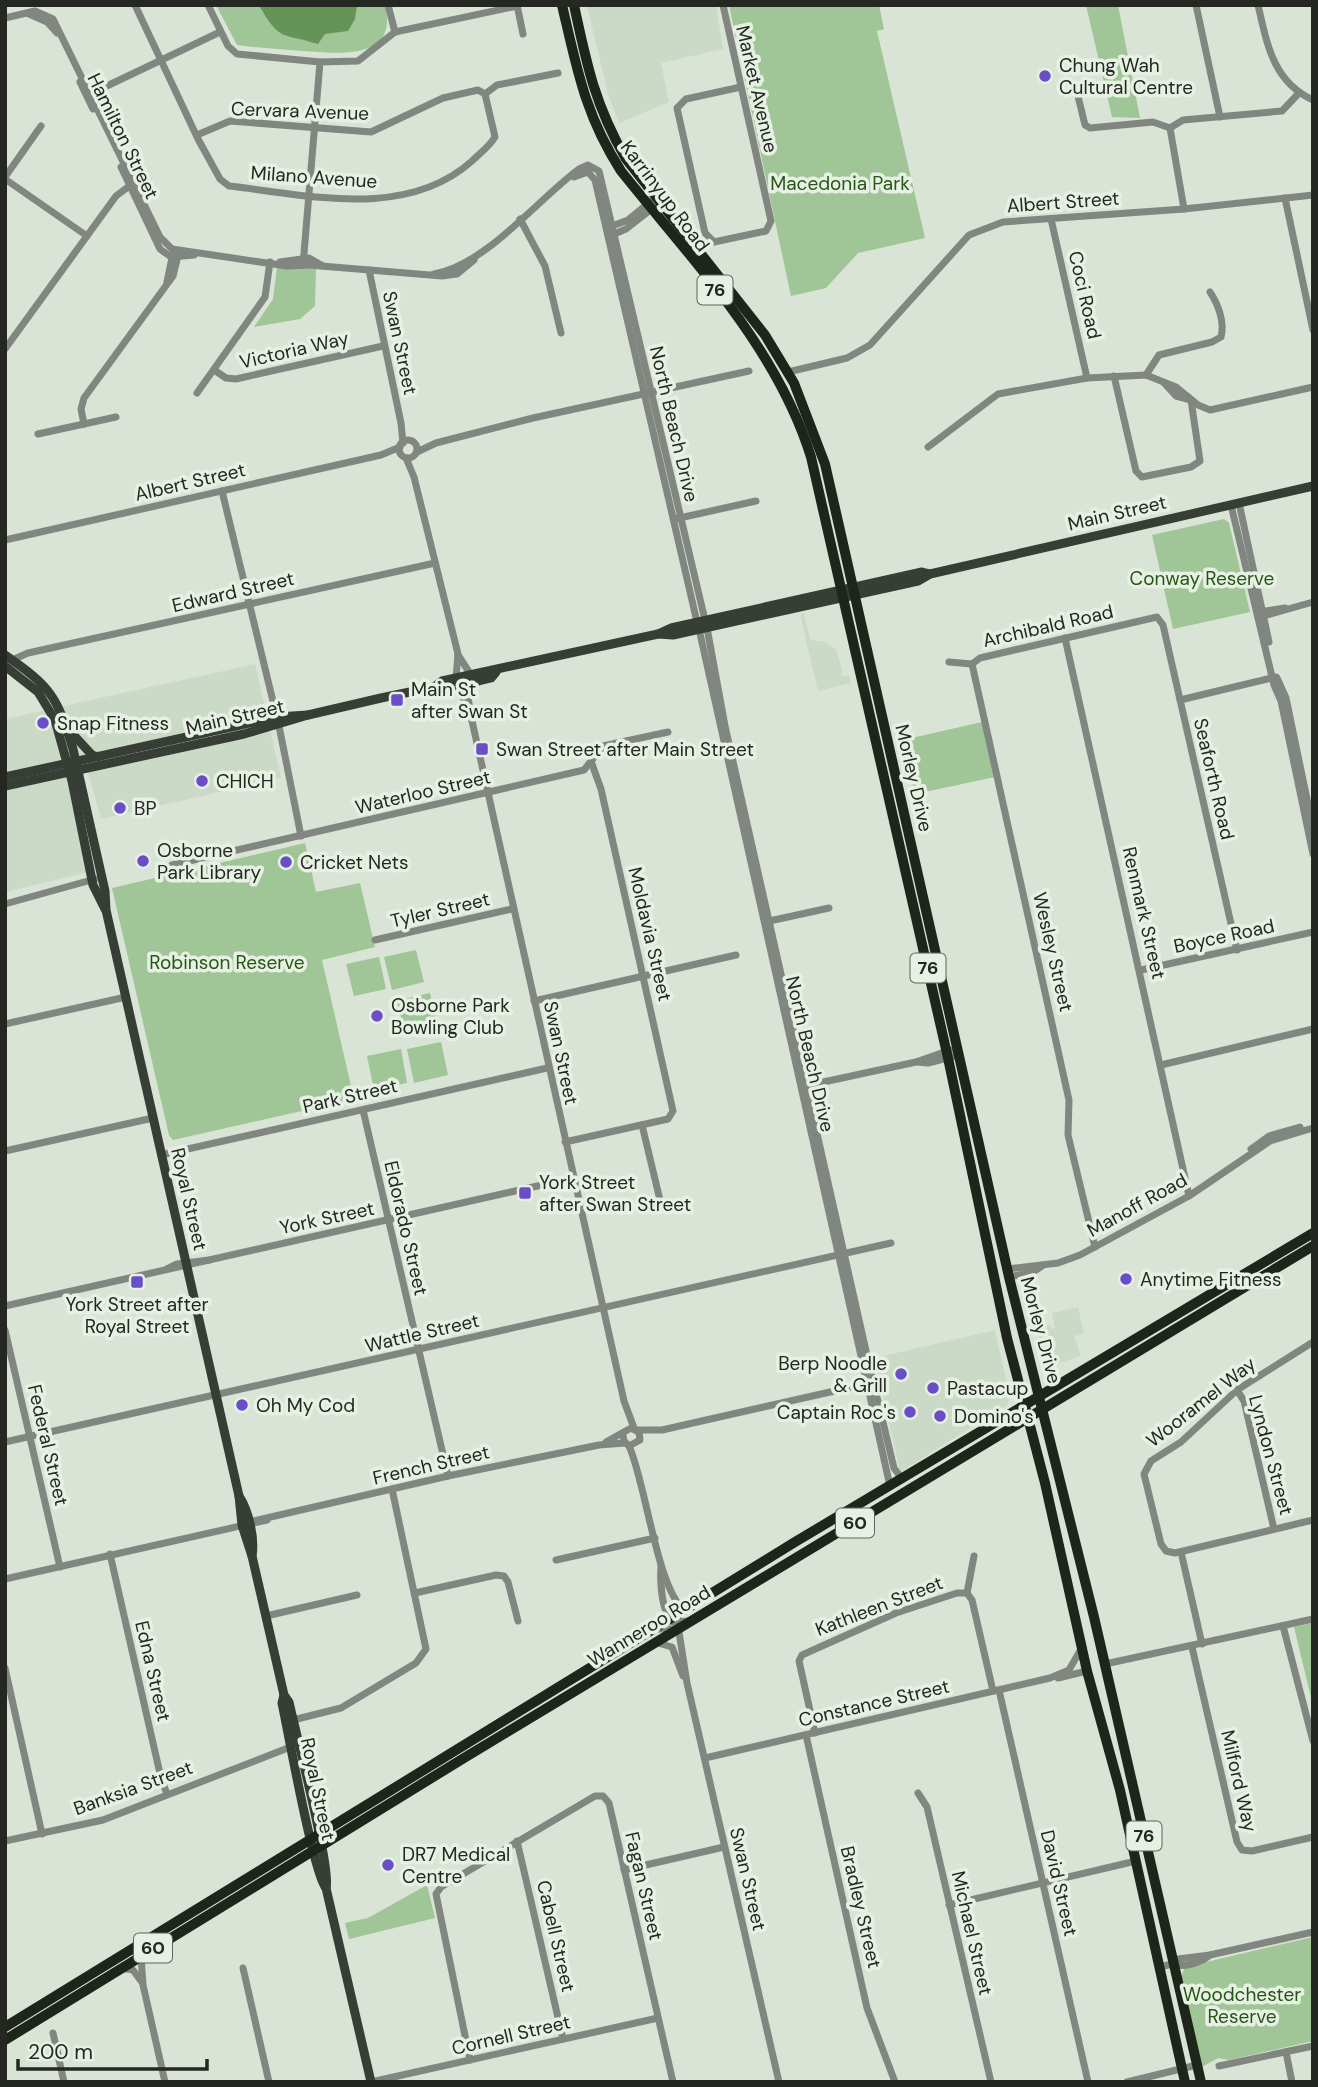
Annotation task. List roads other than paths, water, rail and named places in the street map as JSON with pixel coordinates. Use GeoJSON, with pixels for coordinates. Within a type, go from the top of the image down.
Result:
{"type":"FeatureCollection","features":[{"type":"Feature","properties":{"kind":"highway","name":"Karrinyup Road"},"geometry":{"type":"LineString","coordinates":[[562,5],[591,119],[621,171],[654,203],[765,335],[788,372],[806,409],[825,464],[854,590]]}},
{"type":"Feature","properties":{"kind":"highway","name":"Karrinyup Road"},"geometry":{"type":"LineString","coordinates":[[574,5],[600,110],[626,159],[654,203],[757,344],[789,398],[815,472],[843,593]]}},
{"type":"Feature","properties":{"kind":"highway","name":"Morley Drive"},"geometry":{"type":"LineString","coordinates":[[854,590],[953,1053],[1007,1338],[1061,1550],[1081,1649],[1136,1861],[1185,2082]]}},
{"type":"Feature","properties":{"kind":"highway","name":"Morley Drive"},"geometry":{"type":"LineString","coordinates":[[843,593],[953,1053],[1096,1624],[1201,2082]]}},
{"type":"Feature","properties":{"kind":"highway","name":"Wanneroo Road"},"geometry":{"type":"LineString","coordinates":[[5,2040],[678,1630],[689,1616],[890,1486],[1313,1233]]}},
{"type":"Feature","properties":{"kind":"highway","name":"Wanneroo Road"},"geometry":{"type":"LineString","coordinates":[[5,2027],[670,1621],[689,1616],[1028,1419],[1313,1247]]}},
{"type":"Feature","properties":{"kind":"highway"},"geometry":{"type":"LineString","coordinates":[[1007,1338],[1014,1335],[1017,1326],[1013,1294]]}},
{"type":"Feature","properties":{"kind":"highway"},"geometry":{"type":"LineString","coordinates":[[1087,1671],[1097,1660],[1096,1624]]}},
{"type":"Feature","properties":{"kind":"highway"},"geometry":{"type":"LineString","coordinates":[[1100,1716],[1094,1674],[1105,1664]]}},
{"type":"Feature","properties":{"kind":"main road","name":"Main Street"},"geometry":{"type":"LineString","coordinates":[[5,786],[73,767],[175,744],[205,732],[308,715],[463,680],[491,678],[496,672],[659,634],[673,635],[702,625],[922,572],[930,574],[1313,486]]}},
{"type":"Feature","properties":{"kind":"main road"},"geometry":{"type":"LineString","coordinates":[[8,660],[25,668],[54,694],[67,728],[73,767]]}},
{"type":"Feature","properties":{"kind":"main road"},"geometry":{"type":"LineString","coordinates":[[8,660],[48,705],[73,767]]}},
{"type":"Feature","properties":{"kind":"main road","name":"Main Street"},"geometry":{"type":"LineString","coordinates":[[5,777],[73,767],[99,757],[175,744],[207,743],[278,721]]}},
{"type":"Feature","properties":{"kind":"main road"},"geometry":{"type":"LineString","coordinates":[[67,728],[92,755],[99,757]]}},
{"type":"Feature","properties":{"kind":"main road"},"geometry":{"type":"LineString","coordinates":[[205,732],[207,743]]}},
{"type":"Feature","properties":{"kind":"main road","name":"Royal Street"},"geometry":{"type":"LineString","coordinates":[[73,767],[239,1496],[254,1546],[252,1556],[284,1695],[282,1703],[289,1721],[318,1849],[329,1881],[327,1888],[371,2082]]}},
{"type":"Feature","properties":{"kind":"street","name":"Milano Avenue"},"geometry":{"type":"LineString","coordinates":[[135,5],[197,135],[220,179],[229,186],[381,199],[449,180],[495,137],[485,94]]}},
{"type":"Feature","properties":{"kind":"street"},"geometry":{"type":"LineString","coordinates":[[208,5],[220,32],[236,54],[320,62],[358,61],[395,32],[517,6],[523,34]]}},
{"type":"Feature","properties":{"kind":"street"},"geometry":{"type":"LineString","coordinates":[[388,5],[395,32]]}},
{"type":"Feature","properties":{"kind":"street","name":"Market Avenue"},"geometry":{"type":"LineString","coordinates":[[723,5],[771,221],[766,231],[714,242],[706,237],[677,108],[686,99],[741,87]]}},
{"type":"Feature","properties":{"kind":"street"},"geometry":{"type":"LineString","coordinates":[[1196,5],[1220,117]]}},
{"type":"Feature","properties":{"kind":"street"},"geometry":{"type":"LineString","coordinates":[[1258,5],[1273,62],[1299,93],[1313,100]]}},
{"type":"Feature","properties":{"kind":"street","name":"Hamilton Street"},"geometry":{"type":"LineString","coordinates":[[5,18],[45,12],[69,53],[157,244],[176,254]]}},
{"type":"Feature","properties":{"kind":"street"},"geometry":{"type":"LineString","coordinates":[[88,94],[220,32]]}},
{"type":"Feature","properties":{"kind":"street"},"geometry":{"type":"LineString","coordinates":[[306,261],[320,62]]}},
{"type":"Feature","properties":{"kind":"street","name":"Cervara Avenue"},"geometry":{"type":"LineString","coordinates":[[197,135],[230,121],[371,132],[443,98],[473,91],[485,94],[497,85],[558,73]]}},
{"type":"Feature","properties":{"kind":"street"},"geometry":{"type":"LineString","coordinates":[[1076,88],[1085,125],[1090,128],[1153,122],[1170,128]]}},
{"type":"Feature","properties":{"kind":"street"},"geometry":{"type":"LineString","coordinates":[[1170,128],[1183,120],[1282,111],[1299,93]]}},
{"type":"Feature","properties":{"kind":"street"},"geometry":{"type":"LineString","coordinates":[[41,126],[5,178],[87,236]]}},
{"type":"Feature","properties":{"kind":"street"},"geometry":{"type":"LineString","coordinates":[[1170,128],[1184,209]]}},
{"type":"Feature","properties":{"kind":"street","name":"North Beach Drive"},"geometry":{"type":"LineString","coordinates":[[520,219],[579,169],[588,165],[596,168],[702,625],[766,922],[871,1382],[894,1468],[902,1479]]}},
{"type":"Feature","properties":{"kind":"street"},"geometry":{"type":"LineString","coordinates":[[5,349],[119,193],[133,188]]}},
{"type":"Feature","properties":{"kind":"street","name":"Albert Street"},"geometry":{"type":"LineString","coordinates":[[788,372],[847,358],[870,345],[969,235],[1001,223],[1184,209],[1313,195]]}},
{"type":"Feature","properties":{"kind":"street"},"geometry":{"type":"LineString","coordinates":[[1285,198],[1313,330]]}},
{"type":"Feature","properties":{"kind":"street"},"geometry":{"type":"LineString","coordinates":[[610,231],[654,203]]}},
{"type":"Feature","properties":{"kind":"street"},"geometry":{"type":"LineString","coordinates":[[84,424],[81,409],[84,398],[166,283],[176,254],[280,262],[287,266],[306,261],[323,266],[434,274],[452,270],[478,254],[520,219],[545,266],[561,333]]}},
{"type":"Feature","properties":{"kind":"street","name":"Coci Road"},"geometry":{"type":"LineString","coordinates":[[1051,219],[1087,378]]}},
{"type":"Feature","properties":{"kind":"street"},"geometry":{"type":"LineString","coordinates":[[197,393],[265,297],[270,262]]}},
{"type":"Feature","properties":{"kind":"street","name":"Swan Street"},"geometry":{"type":"LineString","coordinates":[[369,270],[383,346],[458,654],[547,1068],[655,1538],[676,1603],[689,1616]]}},
{"type":"Feature","properties":{"kind":"street"},"geometry":{"type":"LineString","coordinates":[[1146,375],[1158,355],[1212,342],[1221,337],[1222,326],[1217,303],[1210,292]]}},
{"type":"Feature","properties":{"kind":"street","name":"Victoria Way"},"geometry":{"type":"LineString","coordinates":[[214,370],[226,378],[236,379],[383,346]]}},
{"type":"Feature","properties":{"kind":"street","name":"Albert Street"},"geometry":{"type":"LineString","coordinates":[[5,540],[749,371]]}},
{"type":"Feature","properties":{"kind":"street"},"geometry":{"type":"LineString","coordinates":[[928,447],[998,394],[1087,378],[1146,375],[1164,382],[1177,396],[1204,408],[1220,409],[1313,387]]}},
{"type":"Feature","properties":{"kind":"street"},"geometry":{"type":"LineString","coordinates":[[1114,376],[1136,471],[1142,477],[1191,467],[1199,461],[1191,400]]}},
{"type":"Feature","properties":{"kind":"street"},"geometry":{"type":"LineString","coordinates":[[38,434],[116,417]]}},
{"type":"Feature","properties":{"kind":"street"},"geometry":{"type":"LineString","coordinates":[[222,491],[247,606],[278,721],[301,836]]}},
{"type":"Feature","properties":{"kind":"street"},"geometry":{"type":"LineString","coordinates":[[676,519],[756,501]]}},
{"type":"Feature","properties":{"kind":"street"},"geometry":{"type":"LineString","coordinates":[[1235,504],[1313,854]]}},
{"type":"Feature","properties":{"kind":"street","name":"Edward Street"},"geometry":{"type":"LineString","coordinates":[[8,660],[435,563]]}},
{"type":"Feature","properties":{"kind":"street"},"geometry":{"type":"LineString","coordinates":[[1261,614],[1313,602]]}},
{"type":"Feature","properties":{"kind":"street","name":"Archibald Road"},"geometry":{"type":"LineString","coordinates":[[949,662],[972,664],[980,658],[1157,617]]}},
{"type":"Feature","properties":{"kind":"street","name":"Seaforth Road"},"geometry":{"type":"LineString","coordinates":[[1157,617],[1163,625],[1237,950]]}},
{"type":"Feature","properties":{"kind":"street","name":"Renmark Street"},"geometry":{"type":"LineString","coordinates":[[1066,638],[1189,1196]]}},
{"type":"Feature","properties":{"kind":"street"},"geometry":{"type":"LineString","coordinates":[[25,668],[37,652]]}},
{"type":"Feature","properties":{"kind":"street","name":"Swan Street"},"geometry":{"type":"LineString","coordinates":[[458,654],[463,680]]}},
{"type":"Feature","properties":{"kind":"street","name":"Wesley Street"},"geometry":{"type":"LineString","coordinates":[[972,664],[1069,1100],[1068,1135],[1095,1247]]}},
{"type":"Feature","properties":{"kind":"street"},"geometry":{"type":"LineString","coordinates":[[1180,700],[1275,677]]}},
{"type":"Feature","properties":{"kind":"street"},"geometry":{"type":"LineString","coordinates":[[1275,677],[1286,698],[1313,828]]}},
{"type":"Feature","properties":{"kind":"street","name":"Waterloo Street"},"geometry":{"type":"LineString","coordinates":[[172,866],[584,769],[592,764],[593,756],[603,746],[668,732]]}},
{"type":"Feature","properties":{"kind":"street","name":"Moldavia Street"},"geometry":{"type":"LineString","coordinates":[[592,764],[601,789],[673,1111],[668,1119],[642,1125]]}},
{"type":"Feature","properties":{"kind":"street"},"geometry":{"type":"LineString","coordinates":[[5,904],[98,881]]}},
{"type":"Feature","properties":{"kind":"street"},"geometry":{"type":"LineString","coordinates":[[766,922],[830,908]]}},
{"type":"Feature","properties":{"kind":"street","name":"Tyler Street"},"geometry":{"type":"LineString","coordinates":[[375,940],[512,909]]}},
{"type":"Feature","properties":{"kind":"street","name":"Boyce Road"},"geometry":{"type":"LineString","coordinates":[[1141,970],[1313,932]]}},
{"type":"Feature","properties":{"kind":"street"},"geometry":{"type":"LineString","coordinates":[[534,1001],[736,955]]}},
{"type":"Feature","properties":{"kind":"street"},"geometry":{"type":"LineString","coordinates":[[5,1024],[127,997]]}},
{"type":"Feature","properties":{"kind":"street"},"geometry":{"type":"LineString","coordinates":[[1161,1065],[1313,1029]]}},
{"type":"Feature","properties":{"kind":"street"},"geometry":{"type":"LineString","coordinates":[[804,1087],[916,1062],[928,1063],[953,1053]]}},
{"type":"Feature","properties":{"kind":"street","name":"Park Street"},"geometry":{"type":"LineString","coordinates":[[161,1155],[547,1068]]}},
{"type":"Feature","properties":{"kind":"street","name":"Eldorado Street"},"geometry":{"type":"LineString","coordinates":[[363,1110],[448,1476]]}},
{"type":"Feature","properties":{"kind":"street"},"geometry":{"type":"LineString","coordinates":[[5,1151],[153,1118]]}},
{"type":"Feature","properties":{"kind":"street"},"geometry":{"type":"LineString","coordinates":[[565,1142],[642,1125],[660,1200]]}},
{"type":"Feature","properties":{"kind":"street","name":"Manoff Road"},"geometry":{"type":"LineString","coordinates":[[1008,1273],[1058,1263],[1095,1247],[1189,1196],[1264,1139],[1313,1126]]}},
{"type":"Feature","properties":{"kind":"street","name":"York Street"},"geometry":{"type":"LineString","coordinates":[[5,1306],[573,1178]]}},
{"type":"Feature","properties":{"kind":"street","name":"Wattle Street"},"geometry":{"type":"LineString","coordinates":[[5,1442],[891,1243]]}},
{"type":"Feature","properties":{"kind":"street","name":"Federal Street"},"geometry":{"type":"LineString","coordinates":[[5,1330],[60,1567]]}},
{"type":"Feature","properties":{"kind":"street","name":"Wooramel Way"},"geometry":{"type":"LineString","coordinates":[[1181,1552],[1166,1551],[1161,1544],[1145,1467],[1181,1442],[1237,1390],[1313,1342]]}},
{"type":"Feature","properties":{"kind":"street","name":"North Beach Drive"},"geometry":{"type":"LineString","coordinates":[[871,1382],[890,1486]]}},
{"type":"Feature","properties":{"kind":"street","name":"French Street"},"geometry":{"type":"LineString","coordinates":[[5,1579],[448,1476],[634,1439],[662,1430],[871,1382]]}},
{"type":"Feature","properties":{"kind":"street","name":"Lyndon Street"},"geometry":{"type":"LineString","coordinates":[[1237,1390],[1244,1401],[1274,1529]]}},
{"type":"Feature","properties":{"kind":"street","name":"Swan Street"},"geometry":{"type":"LineString","coordinates":[[624,1401],[624,1433],[634,1439]]}},
{"type":"Feature","properties":{"kind":"street","name":"French Street"},"geometry":{"type":"LineString","coordinates":[[599,1445],[624,1433],[634,1439]]}},
{"type":"Feature","properties":{"kind":"street"},"geometry":{"type":"LineString","coordinates":[[289,1721],[341,1708],[416,1662],[426,1649],[392,1489]]}},
{"type":"Feature","properties":{"kind":"street"},"geometry":{"type":"LineString","coordinates":[[1202,1644],[1181,1552],[1313,1520]]}},
{"type":"Feature","properties":{"kind":"street"},"geometry":{"type":"LineString","coordinates":[[555,1560],[655,1538]]}},
{"type":"Feature","properties":{"kind":"street","name":"Edna Street"},"geometry":{"type":"LineString","coordinates":[[110,1554],[161,1778],[167,1794]]}},
{"type":"Feature","properties":{"kind":"street","name":"Kathleen Street"},"geometry":{"type":"LineString","coordinates":[[974,1556],[967,1593],[972,1600],[996,1691]]}},
{"type":"Feature","properties":{"kind":"street","name":"Swan Street"},"geometry":{"type":"LineString","coordinates":[[662,1565],[660,1579],[670,1621]]}},
{"type":"Feature","properties":{"kind":"street"},"geometry":{"type":"LineString","coordinates":[[415,1593],[496,1574],[504,1576],[518,1621]]}},
{"type":"Feature","properties":{"kind":"street","name":"Kathleen Street"},"geometry":{"type":"LineString","coordinates":[[815,1733],[799,1661],[802,1656],[896,1613],[957,1592],[967,1593]]}},
{"type":"Feature","properties":{"kind":"street"},"geometry":{"type":"LineString","coordinates":[[266,1616],[357,1595]]}},
{"type":"Feature","properties":{"kind":"street"},"geometry":{"type":"LineString","coordinates":[[1105,1664],[1313,1619]]}},
{"type":"Feature","properties":{"kind":"street"},"geometry":{"type":"LineString","coordinates":[[1283,1626],[1313,1741]]}},
{"type":"Feature","properties":{"kind":"street"},"geometry":{"type":"LineString","coordinates":[[657,1629],[678,1630]]}},
{"type":"Feature","properties":{"kind":"street","name":"Swan Street"},"geometry":{"type":"LineString","coordinates":[[678,1630],[687,1683],[779,2082]]}},
{"type":"Feature","properties":{"kind":"street","name":"Swan Street"},"geometry":{"type":"LineString","coordinates":[[653,1644],[663,1642],[672,1647],[687,1683]]}},
{"type":"Feature","properties":{"kind":"street","name":"Milford Way"},"geometry":{"type":"LineString","coordinates":[[1192,1647],[1237,1842],[1242,1850],[1252,1851],[1313,1837]]}},
{"type":"Feature","properties":{"kind":"street","name":"Constance Street"},"geometry":{"type":"LineString","coordinates":[[1050,1678],[1069,1670],[1081,1649]]}},
{"type":"Feature","properties":{"kind":"street"},"geometry":{"type":"LineString","coordinates":[[5,1668],[42,1834]]}},
{"type":"Feature","properties":{"kind":"street","name":"Constance Street"},"geometry":{"type":"LineString","coordinates":[[705,1758],[1087,1671]]}},
{"type":"Feature","properties":{"kind":"street","name":"David Street"},"geometry":{"type":"LineString","coordinates":[[996,1691],[1088,2082]]}},
{"type":"Feature","properties":{"kind":"street","name":"Bradley Street"},"geometry":{"type":"LineString","coordinates":[[806,1735],[867,2008],[895,2082]]}},
{"type":"Feature","properties":{"kind":"street","name":"Banksia Street"},"geometry":{"type":"LineString","coordinates":[[5,1841],[103,1820],[269,1755],[294,1748]]}},
{"type":"Feature","properties":{"kind":"street","name":"Michael Street"},"geometry":{"type":"LineString","coordinates":[[918,1793],[927,1807],[991,2082]]}},
{"type":"Feature","properties":{"kind":"street","name":"Fagan Street"},"geometry":{"type":"LineString","coordinates":[[517,1842],[595,1796],[603,1796],[609,1803],[673,2082]]}},
{"type":"Feature","properties":{"kind":"street"},"geometry":{"type":"LineString","coordinates":[[470,2060],[436,1894],[442,1887],[517,1842]]}},
{"type":"Feature","properties":{"kind":"street","name":"Cabell Street"},"geometry":{"type":"LineString","coordinates":[[517,1842],[563,2039]]}},
{"type":"Feature","properties":{"kind":"street"},"geometry":{"type":"LineString","coordinates":[[624,1870],[724,1847]]}},
{"type":"Feature","properties":{"kind":"street"},"geometry":{"type":"LineString","coordinates":[[949,1905],[1136,1861]]}},
{"type":"Feature","properties":{"kind":"street"},"geometry":{"type":"LineString","coordinates":[[1160,1967],[1172,1964],[1178,1959],[1210,1955],[1313,1932]]}},
{"type":"Feature","properties":{"kind":"street"},"geometry":{"type":"LineString","coordinates":[[141,1956],[144,1985],[165,2082]]}},
{"type":"Feature","properties":{"kind":"street"},"geometry":{"type":"LineString","coordinates":[[121,1968],[134,1970],[144,1985]]}},
{"type":"Feature","properties":{"kind":"street"},"geometry":{"type":"LineString","coordinates":[[243,1968],[269,2082]]}},
{"type":"Feature","properties":{"kind":"street","name":"Cornell Street"},"geometry":{"type":"LineString","coordinates":[[371,2082],[658,2018]]}},
{"type":"Feature","properties":{"kind":"street"},"geometry":{"type":"LineString","coordinates":[[54,2033],[64,2082]]}},
{"type":"Feature","properties":{"kind":"street"},"geometry":{"type":"LineString","coordinates":[[1219,2066],[1313,2046]]}},
{"type":"Feature","properties":{"kind":"street"},"geometry":{"type":"LineString","coordinates":[[1286,2052],[1292,2082]]}},
{"type":"Feature","properties":{"kind":"street"},"geometry":{"type":"LineString","coordinates":[[1127,2082],[1197,2065]]}},
{"type":"Feature","properties":{"kind":"place","name":"Chung Wah Cultural Centre"},"geometry":{"type":"Point","coordinates":[1045,76]}},
{"type":"Feature","properties":{"kind":"place","name":"Main St after Swan St"},"geometry":{"type":"Point","coordinates":[397,700]}},
{"type":"Feature","properties":{"kind":"place","name":"Snap Fitness"},"geometry":{"type":"Point","coordinates":[43,723]}},
{"type":"Feature","properties":{"kind":"place","name":"Swan Street after Main Street"},"geometry":{"type":"Point","coordinates":[482,749]}},
{"type":"Feature","properties":{"kind":"place","name":"CHICH"},"geometry":{"type":"Point","coordinates":[202,781]}},
{"type":"Feature","properties":{"kind":"place","name":"BP"},"geometry":{"type":"Point","coordinates":[120,808]}},
{"type":"Feature","properties":{"kind":"place","name":"Osborne Park Library"},"geometry":{"type":"Point","coordinates":[143,861]}},
{"type":"Feature","properties":{"kind":"place","name":"Cricket Nets"},"geometry":{"type":"Point","coordinates":[286,862]}},
{"type":"Feature","properties":{"kind":"place","name":"Osborne Park Bowling Club"},"geometry":{"type":"Point","coordinates":[377,1016]}},
{"type":"Feature","properties":{"kind":"place","name":"York Street after Swan Street"},"geometry":{"type":"Point","coordinates":[525,1193]}},
{"type":"Feature","properties":{"kind":"place","name":"Anytime Fitness"},"geometry":{"type":"Point","coordinates":[1126,1279]}},
{"type":"Feature","properties":{"kind":"place","name":"York Street after Royal Street"},"geometry":{"type":"Point","coordinates":[137,1282]}},
{"type":"Feature","properties":{"kind":"place","name":"Berp Noodle & Grill"},"geometry":{"type":"Point","coordinates":[901,1374]}},
{"type":"Feature","properties":{"kind":"place","name":"Pastacup"},"geometry":{"type":"Point","coordinates":[933,1388]}},
{"type":"Feature","properties":{"kind":"place","name":"Oh My Cod"},"geometry":{"type":"Point","coordinates":[242,1405]}},
{"type":"Feature","properties":{"kind":"place","name":"Captain Roc's"},"geometry":{"type":"Point","coordinates":[910,1412]}},
{"type":"Feature","properties":{"kind":"place","name":"Domino's"},"geometry":{"type":"Point","coordinates":[940,1416]}},
{"type":"Feature","properties":{"kind":"place","name":"DR7 Medical Centre"},"geometry":{"type":"Point","coordinates":[388,1865]}},
{"type":"Feature","properties":{"kind":"park label","name":"Macedonia Park"},"geometry":{"type":"Point","coordinates":[840,183]}},
{"type":"Feature","properties":{"kind":"park label","name":"Conway Reserve"},"geometry":{"type":"Point","coordinates":[1202,578]}},
{"type":"Feature","properties":{"kind":"park label","name":"Robinson Reserve"},"geometry":{"type":"Point","coordinates":[227,962]}},
{"type":"Feature","properties":{"kind":"park label","name":"Woodchester Reserve"},"geometry":{"type":"Point","coordinates":[1242,2005]}}]}
